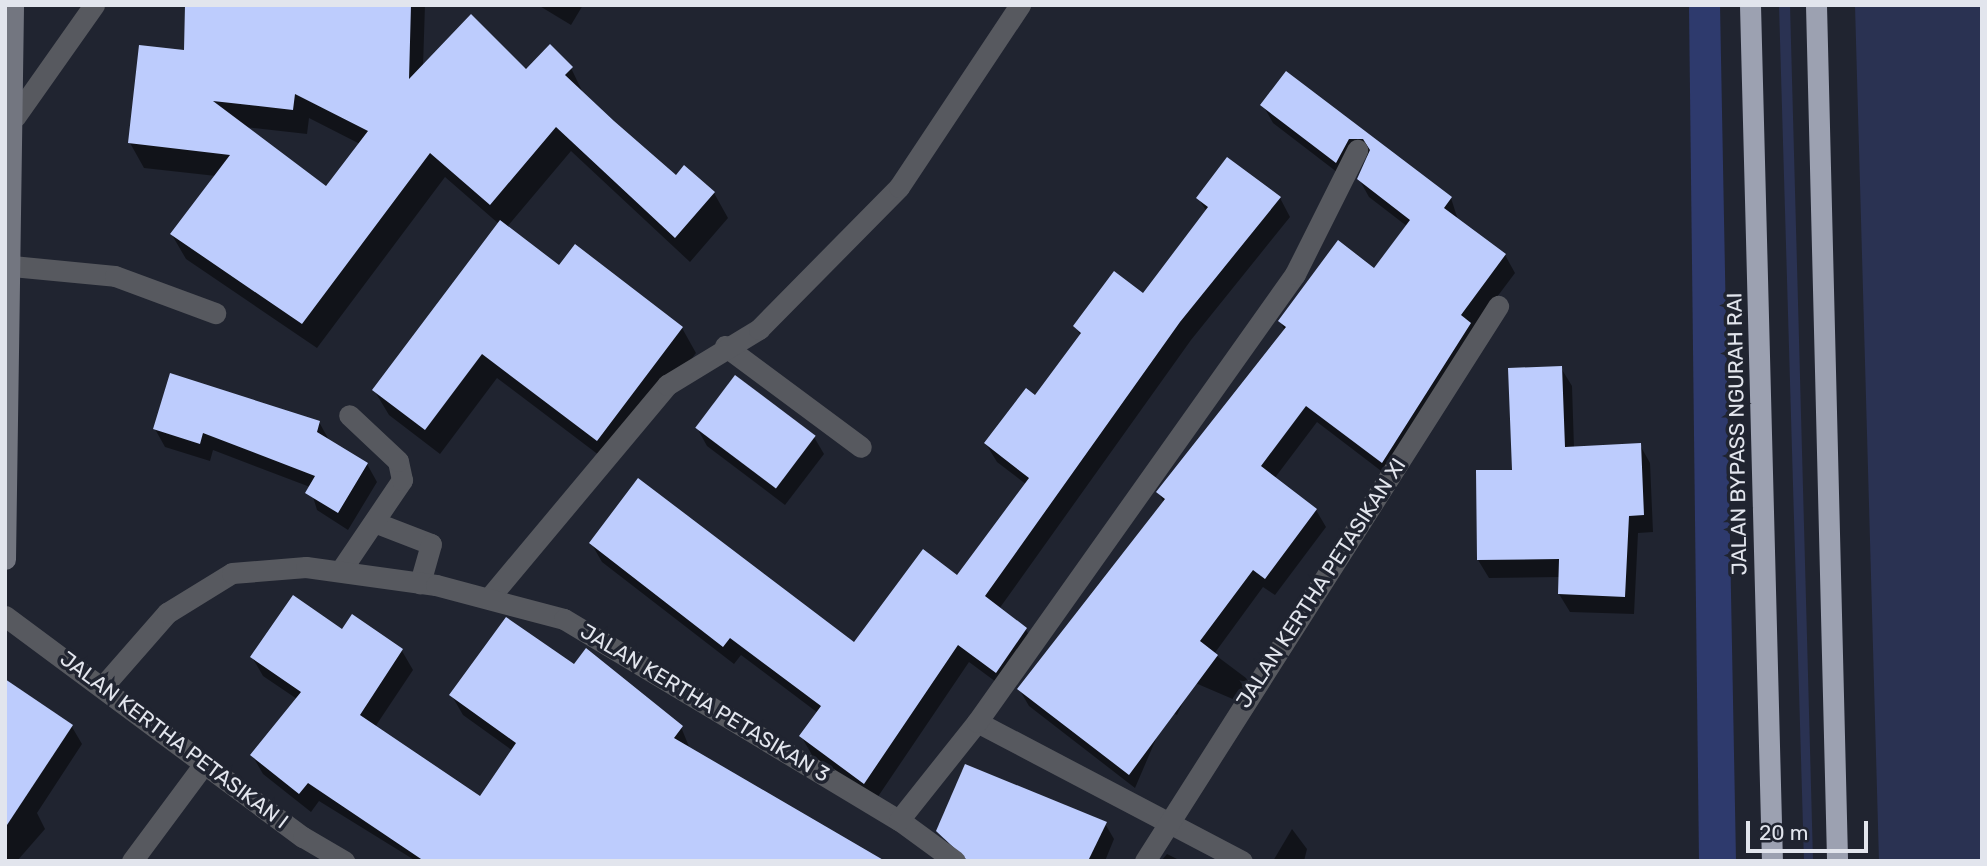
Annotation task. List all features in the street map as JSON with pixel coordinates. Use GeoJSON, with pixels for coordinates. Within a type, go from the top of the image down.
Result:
{"type":"FeatureCollection","features":[{"type":"Feature","properties":{"kind":"highway","name":"JALAN BYPASS NGURAH RAI"},"geometry":{"type":"LineString","coordinates":[[1751,5],[1772,861]]}},
{"type":"Feature","properties":{"kind":"highway"},"geometry":{"type":"LineString","coordinates":[[1816,5],[1837,861]]}},
{"type":"Feature","properties":{"kind":"street"},"geometry":{"type":"LineString","coordinates":[[5,559],[8,318],[12,266],[15,117],[13,5]]}},
{"type":"Feature","properties":{"kind":"street"},"geometry":{"type":"LineString","coordinates":[[15,117],[94,5]]}},
{"type":"Feature","properties":{"kind":"street"},"geometry":{"type":"LineString","coordinates":[[489,598],[667,385],[725,346],[759,329],[812,282],[899,187],[1020,5]]}},
{"type":"Feature","properties":{"kind":"street"},"geometry":{"type":"LineString","coordinates":[[899,820],[977,722],[1295,274],[1357,150]]}},
{"type":"Feature","properties":{"kind":"street"},"geometry":{"type":"LineString","coordinates":[[12,266],[115,276],[215,313]]}},
{"type":"Feature","properties":{"kind":"street","name":"JALAN KERTHA PETASIKAN XI"},"geometry":{"type":"LineString","coordinates":[[1145,861],[1498,306]]}},
{"type":"Feature","properties":{"kind":"street"},"geometry":{"type":"LineString","coordinates":[[725,346],[861,447]]}},
{"type":"Feature","properties":{"kind":"street"},"geometry":{"type":"LineString","coordinates":[[341,570],[402,480],[400,470],[349,415]]}},
{"type":"Feature","properties":{"kind":"street"},"geometry":{"type":"LineString","coordinates":[[374,522],[431,544],[420,583]]}},
{"type":"Feature","properties":{"kind":"street","name":"JALAN KERTHA PETASIKAN 3"},"geometry":{"type":"LineString","coordinates":[[104,685],[167,613],[232,573],[275,566],[341,570],[420,583],[489,598],[564,619],[899,820],[955,861]]}},
{"type":"Feature","properties":{"kind":"street","name":"JALAN KERTHA PETASIKAN I"},"geometry":{"type":"LineString","coordinates":[[5,616],[104,685],[204,764],[345,861]]}},
{"type":"Feature","properties":{"kind":"street"},"geometry":{"type":"LineString","coordinates":[[977,722],[1167,825],[1242,861]]}},
{"type":"Feature","properties":{"kind":"street"},"geometry":{"type":"LineString","coordinates":[[132,861],[204,764]]}},
{"type":"Feature","properties":{"kind":"shaded area"},"geometry":{"type":"Polygon","coordinates":[[[1689,5],[1720,5],[1736,861],[1699,861],[1689,5]]]}},
{"type":"Feature","properties":{"kind":"shaded area"},"geometry":{"type":"Polygon","coordinates":[[[1779,5],[1790,5],[1813,861],[1804,861],[1779,5]]]}},
{"type":"Feature","properties":{"kind":"shaded area"},"geometry":{"type":"Polygon","coordinates":[[[1855,5],[1982,5],[1982,861],[1879,861],[1855,5]]]}},
{"type":"Feature","properties":{"kind":"building"},"geometry":{"type":"Polygon","coordinates":[[[185,5],[411,5],[409,79],[471,14],[526,69],[550,44],[573,67],[565,75],[614,121],[676,175],[684,165],[715,192],[675,238],[556,127],[490,205],[430,153],[302,324],[170,234],[230,155],[128,143],[139,45],[184,50],[185,5]],[[295,94],[293,110],[213,101],[326,186],[368,131],[295,94]]]}},
{"type":"Feature","properties":{"kind":"building"},"geometry":{"type":"Polygon","coordinates":[[[1286,71],[1452,197],[1444,208],[1506,254],[1461,315],[1471,323],[1382,463],[1306,406],[1261,466],[1317,509],[1265,579],[1253,570],[1200,641],[1218,655],[1129,775],[1017,689],[1165,499],[1156,492],[1286,327],[1278,321],[1338,240],[1374,268],[1410,220],[1357,179],[1370,150],[1363,139],[1349,139],[1336,163],[1260,105],[1286,71]]]}},
{"type":"Feature","properties":{"kind":"building"},"geometry":{"type":"Polygon","coordinates":[[[1227,157],[1281,197],[1180,322],[985,596],[1027,628],[996,673],[958,645],[864,784],[799,736],[821,706],[730,638],[723,647],[589,543],[638,478],[854,642],[923,549],[957,575],[1029,478],[984,443],[1026,388],[1035,395],[1081,333],[1073,326],[1114,271],[1143,293],[1208,207],[1196,198],[1227,157]]]}},
{"type":"Feature","properties":{"kind":"building"},"geometry":{"type":"Polygon","coordinates":[[[500,220],[559,265],[575,244],[683,327],[597,441],[482,354],[425,430],[372,390],[500,220]]]}},
{"type":"Feature","properties":{"kind":"building"},"geometry":{"type":"Polygon","coordinates":[[[1562,366],[1565,447],[1641,443],[1644,515],[1629,516],[1625,597],[1558,594],[1559,559],[1477,560],[1476,470],[1512,470],[1508,368],[1562,366]]]}},
{"type":"Feature","properties":{"kind":"building"},"geometry":{"type":"Polygon","coordinates":[[[170,373],[320,421],[317,432],[368,463],[338,513],[305,493],[315,476],[203,433],[200,444],[153,429],[170,373]]]}},
{"type":"Feature","properties":{"kind":"building"},"geometry":{"type":"Polygon","coordinates":[[[735,375],[816,436],[776,488],[695,428],[735,375]]]}},
{"type":"Feature","properties":{"kind":"building"},"geometry":{"type":"Polygon","coordinates":[[[293,595],[342,629],[352,614],[403,649],[360,715],[480,796],[516,743],[449,695],[506,617],[574,664],[586,648],[683,726],[674,738],[885,861],[424,861],[308,783],[299,794],[250,755],[301,692],[250,657],[293,595]]]}},
{"type":"Feature","properties":{"kind":"building"},"geometry":{"type":"Polygon","coordinates":[[[5,679],[73,725],[5,828],[5,679]]]}},
{"type":"Feature","properties":{"kind":"building"},"geometry":{"type":"Polygon","coordinates":[[[965,764],[1107,822],[1088,861],[968,861],[936,831],[965,764]]]}}]}
